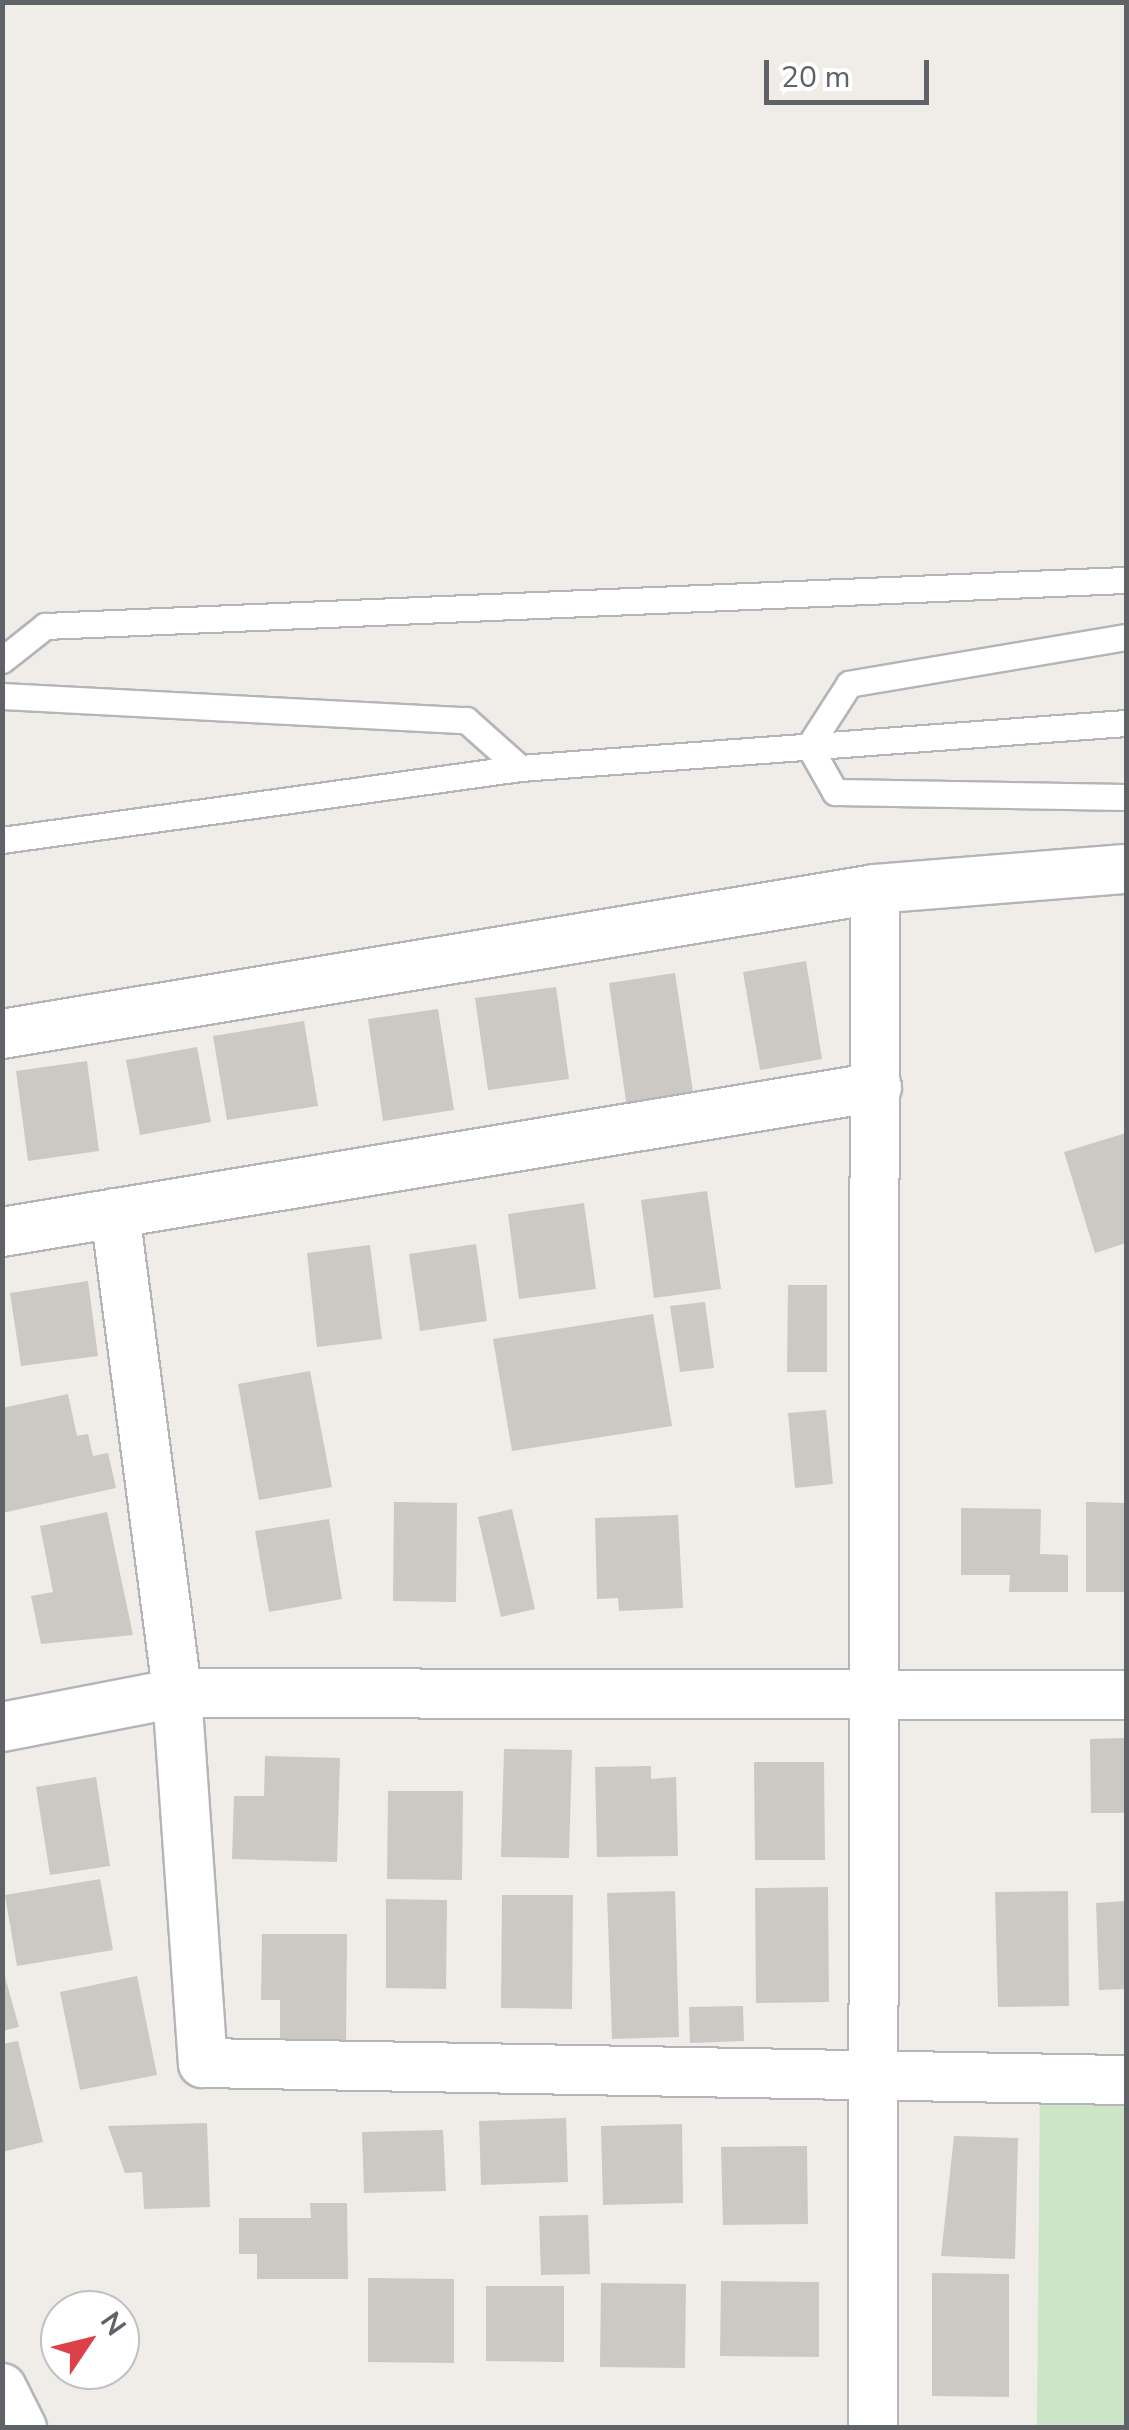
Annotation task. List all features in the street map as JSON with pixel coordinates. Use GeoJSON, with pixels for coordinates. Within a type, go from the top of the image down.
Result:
{"type":"FeatureCollection","features":[{"type":"Feature","properties":{"kind":"street"},"geometry":{"type":"LineString","coordinates":[[2,1034],[875,889],[1126,869]]}},
{"type":"Feature","properties":{"kind":"street"},"geometry":{"type":"LineString","coordinates":[[873,2428],[879,2079],[875,889]]}},
{"type":"Feature","properties":{"kind":"street"},"geometry":{"type":"LineString","coordinates":[[2,1232],[877,1087]]}},
{"type":"Feature","properties":{"kind":"street"},"geometry":{"type":"LineString","coordinates":[[114,1213],[176,1692],[203,2063],[879,2079],[1126,2080]]}},
{"type":"Feature","properties":{"kind":"street"},"geometry":{"type":"LineString","coordinates":[[2,1727],[176,1692],[1126,1696]]}},
{"type":"Feature","properties":{"kind":"street"},"geometry":{"type":"LineString","coordinates":[[2,2388],[22,2428]]}},
{"type":"Feature","properties":{"kind":"lane"},"geometry":{"type":"LineString","coordinates":[[2,660],[46,626],[1126,580]]}},
{"type":"Feature","properties":{"kind":"lane"},"geometry":{"type":"LineString","coordinates":[[809,746],[849,684],[1126,637]]}},
{"type":"Feature","properties":{"kind":"lane"},"geometry":{"type":"LineString","coordinates":[[2,696],[466,720],[520,768]]}},
{"type":"Feature","properties":{"kind":"lane"},"geometry":{"type":"LineString","coordinates":[[2,840],[520,768],[1126,724]]}},
{"type":"Feature","properties":{"kind":"lane"},"geometry":{"type":"LineString","coordinates":[[809,746],[835,792],[1126,797]]}},
{"type":"Feature","properties":{"kind":"green space"},"geometry":{"type":"Polygon","coordinates":[[[1040,2080],[1126,2080],[1126,2427],[1037,2428],[1040,2080]]]}},
{"type":"Feature","properties":{"kind":"building"},"geometry":{"type":"Polygon","coordinates":[[[806,961],[822,1059],[760,1070],[743,972],[806,961]]]}},
{"type":"Feature","properties":{"kind":"building"},"geometry":{"type":"Polygon","coordinates":[[[675,973],[694,1098],[627,1108],[609,983],[675,973]]]}},
{"type":"Feature","properties":{"kind":"building"},"geometry":{"type":"Polygon","coordinates":[[[556,987],[569,1079],[488,1090],[475,998],[556,987]]]}},
{"type":"Feature","properties":{"kind":"building"},"geometry":{"type":"Polygon","coordinates":[[[438,1009],[454,1110],[383,1121],[368,1019],[438,1009]]]}},
{"type":"Feature","properties":{"kind":"building"},"geometry":{"type":"Polygon","coordinates":[[[304,1021],[318,1106],[227,1120],[213,1036],[304,1021]]]}},
{"type":"Feature","properties":{"kind":"building"},"geometry":{"type":"Polygon","coordinates":[[[197,1047],[211,1122],[140,1135],[126,1060],[197,1047]]]}},
{"type":"Feature","properties":{"kind":"building"},"geometry":{"type":"Polygon","coordinates":[[[87,1061],[99,1151],[28,1161],[16,1071],[87,1061]]]}},
{"type":"Feature","properties":{"kind":"building"},"geometry":{"type":"Polygon","coordinates":[[[1126,1133],[1126,1243],[1095,1253],[1064,1152],[1126,1133]]]}},
{"type":"Feature","properties":{"kind":"building"},"geometry":{"type":"Polygon","coordinates":[[[707,1191],[721,1289],[654,1298],[641,1200],[707,1191]]]}},
{"type":"Feature","properties":{"kind":"building"},"geometry":{"type":"Polygon","coordinates":[[[584,1203],[596,1289],[519,1299],[508,1214],[584,1203]]]}},
{"type":"Feature","properties":{"kind":"building"},"geometry":{"type":"Polygon","coordinates":[[[476,1244],[487,1321],[420,1331],[409,1254],[476,1244]]]}},
{"type":"Feature","properties":{"kind":"building"},"geometry":{"type":"Polygon","coordinates":[[[370,1245],[382,1339],[317,1347],[307,1253],[370,1245]]]}},
{"type":"Feature","properties":{"kind":"building"},"geometry":{"type":"Polygon","coordinates":[[[88,1281],[98,1356],[21,1366],[10,1293],[88,1281]]]}},
{"type":"Feature","properties":{"kind":"building"},"geometry":{"type":"Polygon","coordinates":[[[788,1285],[827,1285],[827,1372],[787,1372],[788,1285]]]}},
{"type":"Feature","properties":{"kind":"building"},"geometry":{"type":"Polygon","coordinates":[[[705,1302],[714,1368],[680,1372],[670,1306],[705,1302]]]}},
{"type":"Feature","properties":{"kind":"building"},"geometry":{"type":"Polygon","coordinates":[[[653,1314],[672,1426],[512,1451],[493,1339],[653,1314]]]}},
{"type":"Feature","properties":{"kind":"building"},"geometry":{"type":"Polygon","coordinates":[[[310,1371],[332,1487],[259,1500],[238,1384],[310,1371]]]}},
{"type":"Feature","properties":{"kind":"building"},"geometry":{"type":"Polygon","coordinates":[[[68,1394],[77,1436],[88,1434],[93,1456],[108,1453],[116,1488],[2,1513],[2,1408],[68,1394]]]}},
{"type":"Feature","properties":{"kind":"building"},"geometry":{"type":"Polygon","coordinates":[[[826,1410],[833,1484],[795,1488],[788,1413],[826,1410]]]}},
{"type":"Feature","properties":{"kind":"building"},"geometry":{"type":"Polygon","coordinates":[[[394,1502],[457,1503],[456,1602],[393,1601],[394,1502]]]}},
{"type":"Feature","properties":{"kind":"building"},"geometry":{"type":"Polygon","coordinates":[[[1086,1502],[1126,1503],[1126,1592],[1086,1592],[1086,1502]]]}},
{"type":"Feature","properties":{"kind":"building"},"geometry":{"type":"Polygon","coordinates":[[[961,1508],[1041,1509],[1040,1554],[1068,1555],[1068,1592],[1009,1592],[1010,1575],[961,1575],[961,1508]]]}},
{"type":"Feature","properties":{"kind":"building"},"geometry":{"type":"Polygon","coordinates":[[[512,1509],[535,1609],[501,1617],[478,1517],[512,1509]]]}},
{"type":"Feature","properties":{"kind":"building"},"geometry":{"type":"Polygon","coordinates":[[[107,1512],[133,1635],[41,1644],[31,1596],[53,1592],[40,1526],[107,1512]]]}},
{"type":"Feature","properties":{"kind":"building"},"geometry":{"type":"Polygon","coordinates":[[[678,1515],[683,1608],[619,1611],[618,1598],[597,1599],[595,1518],[678,1515]]]}},
{"type":"Feature","properties":{"kind":"building"},"geometry":{"type":"Polygon","coordinates":[[[329,1519],[342,1599],[269,1612],[255,1531],[329,1519]]]}},
{"type":"Feature","properties":{"kind":"building"},"geometry":{"type":"Polygon","coordinates":[[[1126,1738],[1126,1813],[1091,1813],[1090,1739],[1126,1738]]]}},
{"type":"Feature","properties":{"kind":"building"},"geometry":{"type":"Polygon","coordinates":[[[504,1749],[572,1750],[569,1858],[501,1857],[504,1749]]]}},
{"type":"Feature","properties":{"kind":"building"},"geometry":{"type":"Polygon","coordinates":[[[265,1756],[340,1758],[337,1862],[232,1859],[234,1796],[264,1796],[265,1756]]]}},
{"type":"Feature","properties":{"kind":"building"},"geometry":{"type":"Polygon","coordinates":[[[754,1762],[824,1762],[825,1860],[755,1860],[754,1762]]]}},
{"type":"Feature","properties":{"kind":"building"},"geometry":{"type":"Polygon","coordinates":[[[651,1766],[651,1779],[676,1777],[678,1856],[597,1857],[595,1767],[651,1766]]]}},
{"type":"Feature","properties":{"kind":"building"},"geometry":{"type":"Polygon","coordinates":[[[96,1777],[110,1866],[50,1875],[36,1787],[96,1777]]]}},
{"type":"Feature","properties":{"kind":"building"},"geometry":{"type":"Polygon","coordinates":[[[388,1791],[463,1791],[462,1880],[387,1879],[388,1791]]]}},
{"type":"Feature","properties":{"kind":"building"},"geometry":{"type":"Polygon","coordinates":[[[100,1879],[113,1950],[17,1966],[5,1895],[100,1879]]]}},
{"type":"Feature","properties":{"kind":"building"},"geometry":{"type":"Polygon","coordinates":[[[828,1887],[829,2002],[756,2003],[755,1888],[828,1887]]]}},
{"type":"Feature","properties":{"kind":"building"},"geometry":{"type":"Polygon","coordinates":[[[675,1891],[679,2037],[612,2039],[607,1893],[675,1891]]]}},
{"type":"Feature","properties":{"kind":"building"},"geometry":{"type":"Polygon","coordinates":[[[1068,1891],[1069,2006],[998,2007],[995,1892],[1068,1891]]]}},
{"type":"Feature","properties":{"kind":"building"},"geometry":{"type":"Polygon","coordinates":[[[502,1895],[573,1895],[572,2009],[501,2008],[502,1895]]]}},
{"type":"Feature","properties":{"kind":"building"},"geometry":{"type":"Polygon","coordinates":[[[386,1899],[447,1900],[446,1989],[386,1988],[386,1899]]]}},
{"type":"Feature","properties":{"kind":"building"},"geometry":{"type":"Polygon","coordinates":[[[1126,1901],[1126,1989],[1099,1990],[1096,1903],[1126,1901]]]}},
{"type":"Feature","properties":{"kind":"building"},"geometry":{"type":"Polygon","coordinates":[[[262,1934],[347,1934],[346,2045],[280,2045],[280,2000],[261,2000],[262,1934]]]}},
{"type":"Feature","properties":{"kind":"building"},"geometry":{"type":"Polygon","coordinates":[[[2,1966],[19,2027],[2,2031],[2,1966]]]}},
{"type":"Feature","properties":{"kind":"building"},"geometry":{"type":"Polygon","coordinates":[[[137,1976],[157,2075],[80,2090],[60,1992],[137,1976]]]}},
{"type":"Feature","properties":{"kind":"building"},"geometry":{"type":"Polygon","coordinates":[[[743,2006],[744,2041],[690,2043],[689,2007],[743,2006]]]}},
{"type":"Feature","properties":{"kind":"building"},"geometry":{"type":"Polygon","coordinates":[[[18,2041],[43,2142],[2,2152],[2,2044],[18,2041]]]}},
{"type":"Feature","properties":{"kind":"building"},"geometry":{"type":"Polygon","coordinates":[[[566,2118],[568,2182],[481,2185],[479,2121],[566,2118]]]}},
{"type":"Feature","properties":{"kind":"building"},"geometry":{"type":"Polygon","coordinates":[[[207,2123],[210,2207],[144,2209],[142,2172],[125,2173],[108,2126],[207,2123]]]}},
{"type":"Feature","properties":{"kind":"building"},"geometry":{"type":"Polygon","coordinates":[[[682,2124],[683,2203],[603,2205],[601,2126],[682,2124]]]}},
{"type":"Feature","properties":{"kind":"building"},"geometry":{"type":"Polygon","coordinates":[[[443,2130],[446,2191],[364,2193],[362,2132],[443,2130]]]}},
{"type":"Feature","properties":{"kind":"building"},"geometry":{"type":"Polygon","coordinates":[[[954,2136],[1018,2138],[1015,2259],[941,2256],[954,2136]]]}},
{"type":"Feature","properties":{"kind":"building"},"geometry":{"type":"Polygon","coordinates":[[[807,2146],[808,2224],[723,2225],[721,2147],[807,2146]]]}},
{"type":"Feature","properties":{"kind":"building"},"geometry":{"type":"Polygon","coordinates":[[[310,2203],[347,2203],[348,2279],[257,2279],[257,2254],[239,2254],[239,2218],[311,2218],[310,2203]]]}},
{"type":"Feature","properties":{"kind":"building"},"geometry":{"type":"Polygon","coordinates":[[[588,2215],[590,2274],[541,2275],[539,2216],[588,2215]]]}},
{"type":"Feature","properties":{"kind":"building"},"geometry":{"type":"Polygon","coordinates":[[[932,2273],[1009,2274],[1009,2397],[932,2396],[932,2273]]]}},
{"type":"Feature","properties":{"kind":"building"},"geometry":{"type":"Polygon","coordinates":[[[368,2278],[454,2279],[454,2363],[368,2362],[368,2278]]]}},
{"type":"Feature","properties":{"kind":"building"},"geometry":{"type":"Polygon","coordinates":[[[721,2281],[819,2282],[819,2357],[720,2356],[721,2281]]]}},
{"type":"Feature","properties":{"kind":"building"},"geometry":{"type":"Polygon","coordinates":[[[601,2283],[686,2284],[685,2368],[600,2367],[601,2283]]]}},
{"type":"Feature","properties":{"kind":"building"},"geometry":{"type":"Polygon","coordinates":[[[486,2286],[564,2286],[564,2362],[486,2361],[486,2286]]]}}]}
